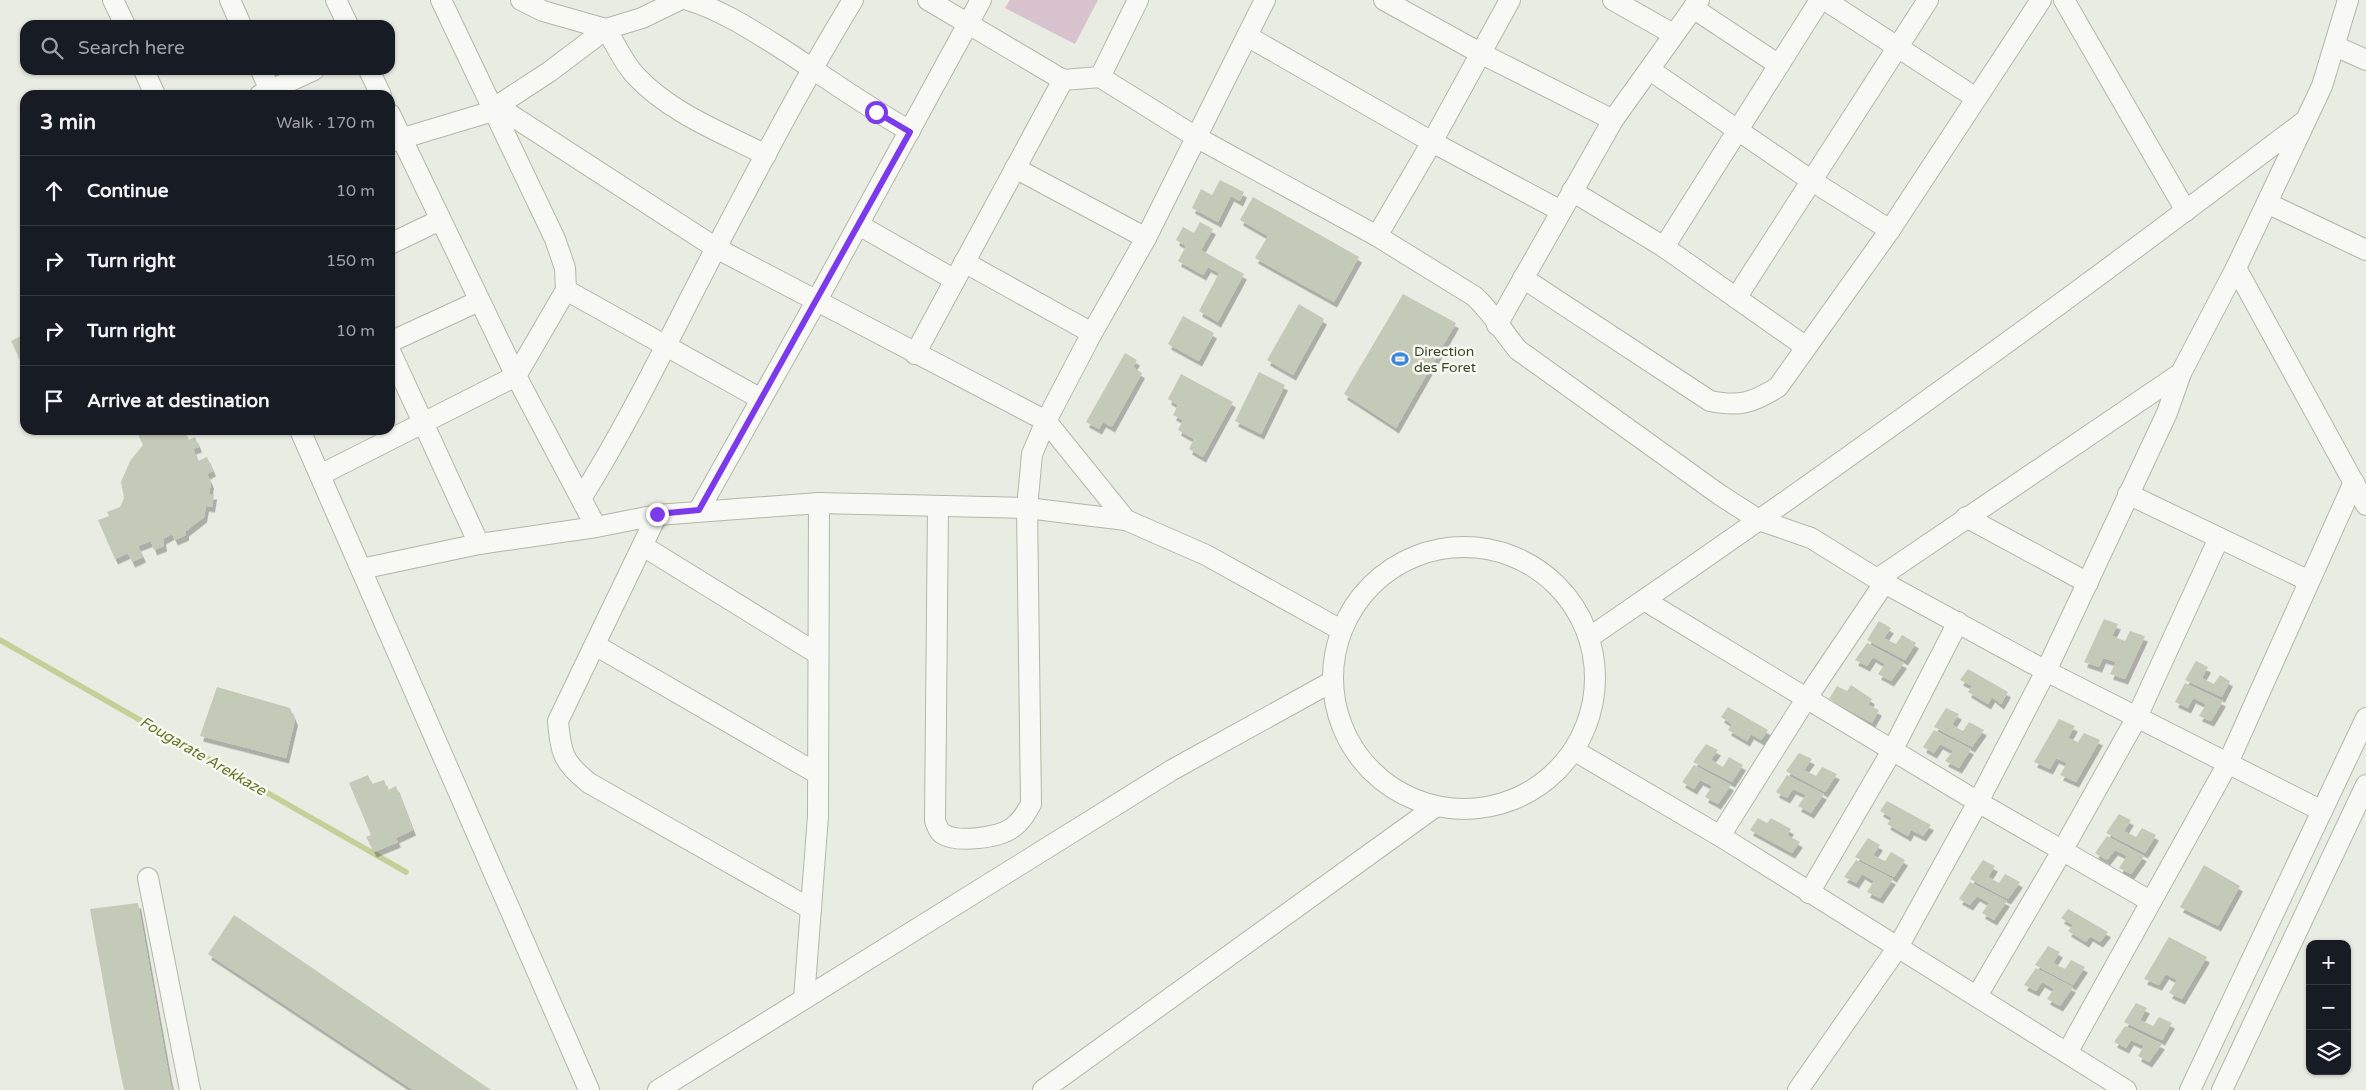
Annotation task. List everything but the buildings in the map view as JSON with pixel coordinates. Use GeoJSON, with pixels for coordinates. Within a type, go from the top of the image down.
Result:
{"type":"FeatureCollection","features":[{"type":"Feature","properties":{"kind":"street"},"geometry":{"type":"LineString","coordinates":[[114,0],[122,20]]}},
{"type":"Feature","properties":{"kind":"street"},"geometry":{"type":"LineString","coordinates":[[230,0],[239,20]]}},
{"type":"Feature","properties":{"kind":"street"},"geometry":{"type":"LineString","coordinates":[[336,0],[346,20]]}},
{"type":"Feature","properties":{"kind":"street"},"geometry":{"type":"LineString","coordinates":[[320,475],[516,376],[566,290],[565,268],[555,239],[495,109],[441,0]]}},
{"type":"Feature","properties":{"kind":"street"},"geometry":{"type":"LineString","coordinates":[[521,0],[543,11],[606,29],[633,73],[654,93],[687,115],[766,155]]}},
{"type":"Feature","properties":{"kind":"street"},"geometry":{"type":"LineString","coordinates":[[596,527],[582,497],[516,376],[440,220],[396,140],[495,109],[549,72],[606,29],[642,18],[679,0]]}},
{"type":"Feature","properties":{"kind":"street"},"geometry":{"type":"LineString","coordinates":[[688,0],[747,26],[876,112],[910,132]]}},
{"type":"Feature","properties":{"kind":"street"},"geometry":{"type":"LineString","coordinates":[[582,497],[607,457],[812,69],[853,0]]}},
{"type":"Feature","properties":{"kind":"street"},"geometry":{"type":"LineString","coordinates":[[928,0],[1063,80],[1100,77],[1196,138],[1377,236],[1474,296],[1486,306],[1497,324],[1518,350],[1759,520],[1811,538],[1881,581],[2046,671],[2136,719],[2322,811]]}},
{"type":"Feature","properties":{"kind":"street"},"geometry":{"type":"LineString","coordinates":[[699,510],[859,225],[981,0]]}},
{"type":"Feature","properties":{"kind":"street"},"geometry":{"type":"LineString","coordinates":[[1100,77],[1138,0]]}},
{"type":"Feature","properties":{"kind":"street"},"geometry":{"type":"LineString","coordinates":[[938,506],[935,821],[941,833],[952,838],[992,836],[1011,829],[1023,818],[1031,804],[1027,508],[1032,454],[1046,422],[1092,333],[1146,238],[1265,0]]}},
{"type":"Feature","properties":{"kind":"street"},"geometry":{"type":"LineString","coordinates":[[1384,0],[1480,53],[1613,120]]}},
{"type":"Feature","properties":{"kind":"street"},"geometry":{"type":"LineString","coordinates":[[1377,236],[1432,142],[1510,0]]}},
{"type":"Feature","properties":{"kind":"street"},"geometry":{"type":"LineString","coordinates":[[1613,0],[1673,34]]}},
{"type":"Feature","properties":{"kind":"street"},"geometry":{"type":"LineString","coordinates":[[1664,247],[1820,0]]}},
{"type":"Feature","properties":{"kind":"street"},"geometry":{"type":"LineString","coordinates":[[1825,0],[1976,98]]}},
{"type":"Feature","properties":{"kind":"street"},"geometry":{"type":"LineString","coordinates":[[1736,298],[1928,0]]}},
{"type":"Feature","properties":{"kind":"street"},"geometry":{"type":"LineString","coordinates":[[1523,278],[1710,401],[1731,405],[1747,403],[1761,398],[1778,387],[1890,230],[2041,0]]}},
{"type":"Feature","properties":{"kind":"street"},"geometry":{"type":"LineString","coordinates":[[2064,0],[2186,211]]}},
{"type":"Feature","properties":{"kind":"street"},"geometry":{"type":"LineString","coordinates":[[1798,1090],[1898,948],[1978,802],[2046,671],[2167,413],[2181,373],[2236,268],[2322,86],[2348,0]]}},
{"type":"Feature","properties":{"kind":"street"},"geometry":{"type":"LineString","coordinates":[[1497,324],[1613,120],[1696,4],[1779,65]]}},
{"type":"Feature","properties":{"kind":"street"},"geometry":{"type":"LineString","coordinates":[[1247,36],[1432,142],[1561,211]]}},
{"type":"Feature","properties":{"kind":"street"},"geometry":{"type":"LineString","coordinates":[[2335,46],[2366,60]]}},
{"type":"Feature","properties":{"kind":"street"},"geometry":{"type":"LineString","coordinates":[[1650,70],[1812,181],[1890,230]]}},
{"type":"Feature","properties":{"kind":"street"},"geometry":{"type":"LineString","coordinates":[[146,75],[153,90]]}},
{"type":"Feature","properties":{"kind":"street"},"geometry":{"type":"LineString","coordinates":[[262,75],[266,90]]}},
{"type":"Feature","properties":{"kind":"street"},"geometry":{"type":"LineString","coordinates":[[273,90],[304,75]]}},
{"type":"Feature","properties":{"kind":"street"},"geometry":{"type":"LineString","coordinates":[[371,75],[379,90]]}},
{"type":"Feature","properties":{"kind":"street"},"geometry":{"type":"LineString","coordinates":[[914,354],[1063,80]]}},
{"type":"Feature","properties":{"kind":"street"},"geometry":{"type":"LineString","coordinates":[[495,109],[716,248],[1046,422],[1126,520]]}},
{"type":"Feature","properties":{"kind":"street"},"geometry":{"type":"LineString","coordinates":[[1590,637],[1759,520],[2186,211],[2306,120]]}},
{"type":"Feature","properties":{"kind":"street"},"geometry":{"type":"LineString","coordinates":[[1015,168],[1146,238]]}},
{"type":"Feature","properties":{"kind":"street"},"geometry":{"type":"LineString","coordinates":[[1572,190],[1664,247],[1806,348]]}},
{"type":"Feature","properties":{"kind":"street"},"geometry":{"type":"LineString","coordinates":[[2266,203],[2366,250]]}},
{"type":"Feature","properties":{"kind":"street"},"geometry":{"type":"LineString","coordinates":[[395,242],[440,220]]}},
{"type":"Feature","properties":{"kind":"street"},"geometry":{"type":"LineString","coordinates":[[859,225],[955,280]]}},
{"type":"Feature","properties":{"kind":"street"},"geometry":{"type":"LineString","coordinates":[[964,262],[1092,333]]}},
{"type":"Feature","properties":{"kind":"street"},"geometry":{"type":"LineString","coordinates":[[2236,268],[2366,505]]}},
{"type":"Feature","properties":{"kind":"street"},"geometry":{"type":"LineString","coordinates":[[566,290],[760,399]]}},
{"type":"Feature","properties":{"kind":"street"},"geometry":{"type":"LineString","coordinates":[[395,340],[479,301]]}},
{"type":"Feature","properties":{"kind":"street"},"geometry":{"type":"LineString","coordinates":[[395,362],[479,544]]}},
{"type":"Feature","properties":{"kind":"street"},"geometry":{"type":"LineString","coordinates":[[1720,836],[1881,581],[1966,517],[2181,373]]}},
{"type":"Feature","properties":{"kind":"street"},"geometry":{"type":"LineString","coordinates":[[302,435],[589,1090]]}},
{"type":"Feature","properties":{"kind":"street"},"geometry":{"type":"LineString","coordinates":[[2067,1053],[2150,900],[2227,765],[2354,482]]}},
{"type":"Feature","properties":{"kind":"street"},"geometry":{"type":"LineString","coordinates":[[2128,494],[2309,581]]}},
{"type":"Feature","properties":{"kind":"street"},"geometry":{"type":"LineString","coordinates":[[804,1000],[818,816],[819,503]]}},
{"type":"Feature","properties":{"kind":"street"},"geometry":{"type":"LineString","coordinates":[[361,569],[479,544],[596,527],[657,514],[699,510],[819,503],[1027,508],[1126,520],[1206,555],[1341,630]]}},
{"type":"Feature","properties":{"kind":"street"},"geometry":{"type":"LineString","coordinates":[[657,514],[558,722],[561,747],[570,768],[588,784],[811,909]]}},
{"type":"Feature","properties":{"kind":"street"},"geometry":{"type":"LineString","coordinates":[[1966,517],[2088,583]]}},
{"type":"Feature","properties":{"kind":"street"},"geometry":{"type":"LineString","coordinates":[[1977,996],[2062,851],[2136,719],[2219,538]]}},
{"type":"Feature","properties":{"kind":"street"},"geometry":{"type":"LineString","coordinates":[[643,546],[818,654]]}},
{"type":"Feature","properties":{"kind":"street"},"geometry":{"type":"LineString","coordinates":[[1468,546],[1508,553],[1543,572],[1572,601],[1590,637],[1597,676],[1592,715],[1575,751],[1548,780],[1514,801],[1475,810],[1435,807],[1402,795],[1374,774],[1352,747],[1338,715],[1333,681],[1335,655],[1341,630],[1361,595],[1391,568],[1428,551],[1468,546]]}},
{"type":"Feature","properties":{"kind":"street"},"geometry":{"type":"LineString","coordinates":[[1644,600],[1978,802],[2150,900]]}},
{"type":"Feature","properties":{"kind":"street"},"geometry":{"type":"LineString","coordinates":[[1809,893],[1893,749],[1958,622]]}},
{"type":"Feature","properties":{"kind":"street"},"geometry":{"type":"LineString","coordinates":[[595,645],[818,774]]}},
{"type":"Feature","properties":{"kind":"street"},"geometry":{"type":"LineString","coordinates":[[658,1090],[1172,770],[1333,681]]}},
{"type":"Feature","properties":{"kind":"street"},"geometry":{"type":"LineString","coordinates":[[2190,1090],[2366,718]]}},
{"type":"Feature","properties":{"kind":"street"},"geometry":{"type":"LineString","coordinates":[[1575,751],[1720,836],[2126,1090]]}},
{"type":"Feature","properties":{"kind":"street"},"geometry":{"type":"LineString","coordinates":[[2222,1090],[2366,785]]}},
{"type":"Feature","properties":{"kind":"street"},"geometry":{"type":"LineString","coordinates":[[1042,1090],[1435,807]]}},
{"type":"Feature","properties":{"kind":"street"},"geometry":{"type":"LineString","coordinates":[[148,878],[190,1090]]}},
{"type":"Feature","properties":{"kind":"shaded area"},"geometry":{"type":"Polygon","coordinates":[[[1010,0],[1098,0],[1075,44],[1005,8],[1010,0]]]}},
{"type":"Feature","properties":{"kind":"waterway","name":"Fougarate Arekkaze"},"geometry":{"type":"LineString","coordinates":[[0,640],[406,872]]}},
{"type":"Feature","properties":{"kind":"place","name":"Direction des Foret"},"geometry":{"type":"Point","coordinates":[1400,359]}},
{"type":"Feature","properties":{"kind":"route"},"geometry":{"type":"LineString","coordinates":[[657,514],[699,510],[910,132],[876,112]]}}]}
